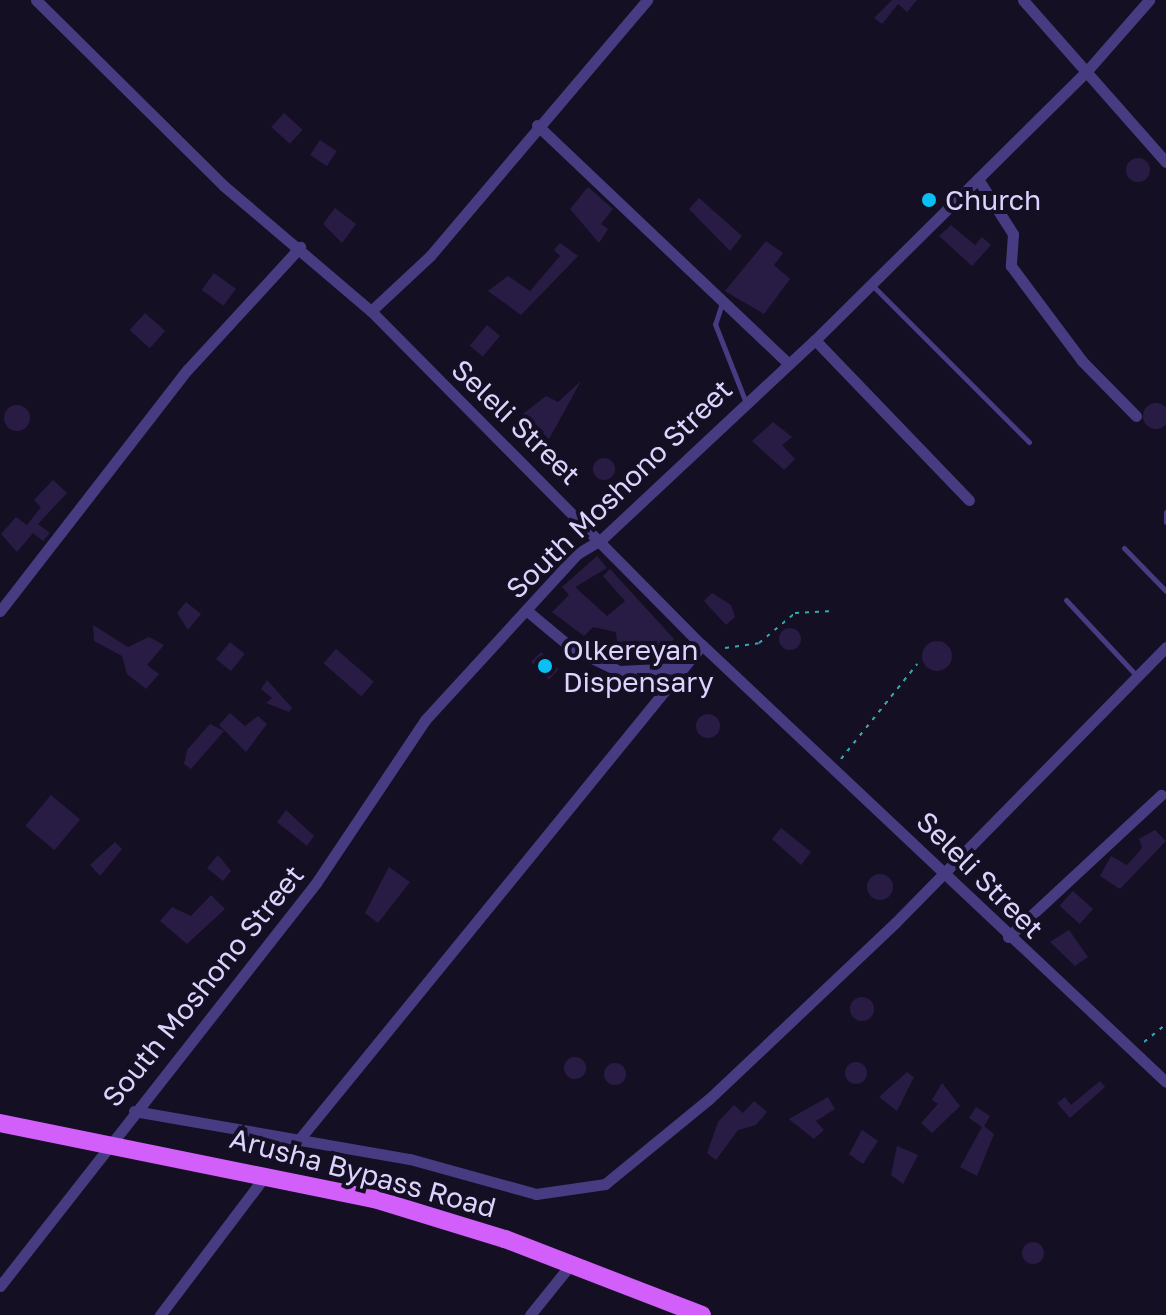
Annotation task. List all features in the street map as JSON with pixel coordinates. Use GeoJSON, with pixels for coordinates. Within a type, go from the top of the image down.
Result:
{"type":"FeatureCollection","features":[{"type":"Feature","properties":{"kind":"main road","name":"Arusha Bypass Road"},"geometry":{"type":"LineString","coordinates":[[0,1123],[110,1141],[442,1218],[702,1315]]}},
{"type":"Feature","properties":{"kind":"street","name":"Seleli Street"},"geometry":{"type":"LineString","coordinates":[[36,0],[224,186],[300,247],[371,311],[602,539],[705,648],[836,767],[1130,1053],[1166,1082]]}},
{"type":"Feature","properties":{"kind":"street"},"geometry":{"type":"LineString","coordinates":[[371,311],[430,256],[537,125],[647,0]]}},
{"type":"Feature","properties":{"kind":"street"},"geometry":{"type":"LineString","coordinates":[[1023,0],[1166,162]]}},
{"type":"Feature","properties":{"kind":"street","name":"South Moshono Street"},"geometry":{"type":"LineString","coordinates":[[0,1286],[110,1141],[316,883],[425,720],[577,554],[602,539],[745,400],[815,340],[1086,72],[1149,0]]}},
{"type":"Feature","properties":{"kind":"street"},"geometry":{"type":"LineString","coordinates":[[537,125],[788,363]]}},
{"type":"Feature","properties":{"kind":"street"},"geometry":{"type":"LineString","coordinates":[[978,179],[1013,234],[1011,266],[1082,361],[1136,416]]}},
{"type":"Feature","properties":{"kind":"street"},"geometry":{"type":"LineString","coordinates":[[0,611],[188,369],[300,247]]}},
{"type":"Feature","properties":{"kind":"street"},"geometry":{"type":"LineString","coordinates":[[815,340],[969,500]]}},
{"type":"Feature","properties":{"kind":"street"},"geometry":{"type":"LineString","coordinates":[[0,590],[11,598]]}},
{"type":"Feature","properties":{"kind":"street"},"geometry":{"type":"LineString","coordinates":[[526,610],[573,649],[619,671],[681,668]]}},
{"type":"Feature","properties":{"kind":"street"},"geometry":{"type":"LineString","coordinates":[[134,1111],[297,1142],[410,1159],[536,1194],[605,1184],[709,1099],[943,872],[1166,647]]}},
{"type":"Feature","properties":{"kind":"street"},"geometry":{"type":"LineString","coordinates":[[297,1142],[681,668],[705,648]]}},
{"type":"Feature","properties":{"kind":"street"},"geometry":{"type":"LineString","coordinates":[[1008,937],[1161,795]]}},
{"type":"Feature","properties":{"kind":"street"},"geometry":{"type":"LineString","coordinates":[[160,1315],[267,1175]]}},
{"type":"Feature","properties":{"kind":"street"},"geometry":{"type":"LineString","coordinates":[[530,1315],[571,1264]]}},
{"type":"Feature","properties":{"kind":"lane"},"geometry":{"type":"LineString","coordinates":[[871,284],[1029,442]]}},
{"type":"Feature","properties":{"kind":"lane"},"geometry":{"type":"LineString","coordinates":[[722,303],[715,324],[745,400]]}},
{"type":"Feature","properties":{"kind":"lane"},"geometry":{"type":"LineString","coordinates":[[1166,512],[1166,522]]}},
{"type":"Feature","properties":{"kind":"lane"},"geometry":{"type":"LineString","coordinates":[[1124,548],[1166,591]]}},
{"type":"Feature","properties":{"kind":"lane"},"geometry":{"type":"LineString","coordinates":[[1066,600],[1136,675]]}},
{"type":"Feature","properties":{"kind":"path"},"geometry":{"type":"LineString","coordinates":[[705,648],[759,643],[795,613],[833,611]]}},
{"type":"Feature","properties":{"kind":"path"},"geometry":{"type":"LineString","coordinates":[[836,767],[917,664]]}},
{"type":"Feature","properties":{"kind":"path"},"geometry":{"type":"LineString","coordinates":[[1130,1053],[1166,1024]]}},
{"type":"Feature","properties":{"kind":"building"},"geometry":{"type":"Polygon","coordinates":[[[892,0],[917,0],[907,12],[898,4],[882,24],[874,18],[892,0]]]}},
{"type":"Feature","properties":{"kind":"building"},"geometry":{"type":"Polygon","coordinates":[[[284,113],[303,130],[290,144],[271,127],[284,113]]]}},
{"type":"Feature","properties":{"kind":"building"},"geometry":{"type":"Polygon","coordinates":[[[320,140],[337,151],[327,166],[310,155],[320,140]]]}},
{"type":"Feature","properties":{"kind":"building"},"geometry":{"type":"Polygon","coordinates":[[[1138,158],[1147,161],[1150,170],[1147,179],[1138,182],[1129,179],[1126,170],[1129,161],[1138,158]]]}},
{"type":"Feature","properties":{"kind":"building"},"geometry":{"type":"Polygon","coordinates":[[[588,187],[613,209],[601,224],[608,229],[599,243],[570,209],[588,187]]]}},
{"type":"Feature","properties":{"kind":"building"},"geometry":{"type":"Polygon","coordinates":[[[699,198],[742,236],[730,251],[689,209],[699,198]]]}},
{"type":"Feature","properties":{"kind":"building"},"geometry":{"type":"Polygon","coordinates":[[[335,208],[356,224],[342,243],[323,224],[335,208]]]}},
{"type":"Feature","properties":{"kind":"building"},"geometry":{"type":"Polygon","coordinates":[[[951,225],[975,245],[982,237],[991,245],[972,266],[939,236],[951,225]]]}},
{"type":"Feature","properties":{"kind":"building"},"geometry":{"type":"Polygon","coordinates":[[[766,241],[783,253],[774,265],[790,279],[764,314],[725,291],[766,241]]]}},
{"type":"Feature","properties":{"kind":"building"},"geometry":{"type":"Polygon","coordinates":[[[560,243],[578,256],[521,315],[488,291],[508,276],[530,291],[560,256],[554,250],[560,243]]]}},
{"type":"Feature","properties":{"kind":"building"},"geometry":{"type":"Polygon","coordinates":[[[214,273],[236,289],[223,306],[202,290],[214,273]]]}},
{"type":"Feature","properties":{"kind":"building"},"geometry":{"type":"Polygon","coordinates":[[[145,313],[165,331],[150,348],[130,330],[145,313]]]}},
{"type":"Feature","properties":{"kind":"building"},"geometry":{"type":"Polygon","coordinates":[[[487,325],[500,336],[483,357],[470,346],[487,325]]]}},
{"type":"Feature","properties":{"kind":"building"},"geometry":{"type":"Polygon","coordinates":[[[581,381],[549,439],[523,414],[546,396],[558,402],[581,381]]]}},
{"type":"Feature","properties":{"kind":"building"},"geometry":{"type":"Polygon","coordinates":[[[1156,403],[1165,407],[1169,416],[1165,425],[1156,429],[1147,425],[1143,416],[1147,407],[1156,403]]]}},
{"type":"Feature","properties":{"kind":"building"},"geometry":{"type":"Polygon","coordinates":[[[17,405],[26,409],[30,418],[26,427],[17,431],[8,427],[4,418],[8,409],[17,405]]]}},
{"type":"Feature","properties":{"kind":"building"},"geometry":{"type":"Polygon","coordinates":[[[773,422],[792,437],[782,445],[795,459],[784,470],[752,441],[773,422]]]}},
{"type":"Feature","properties":{"kind":"building"},"geometry":{"type":"Polygon","coordinates":[[[604,458],[612,461],[615,469],[612,477],[604,480],[596,477],[593,469],[596,461],[604,458]]]}},
{"type":"Feature","properties":{"kind":"building"},"geometry":{"type":"Polygon","coordinates":[[[53,480],[67,493],[38,524],[50,533],[43,541],[33,533],[17,552],[1,534],[16,517],[27,525],[41,507],[34,500],[53,480]]]}},
{"type":"Feature","properties":{"kind":"building"},"geometry":{"type":"Polygon","coordinates":[[[597,556],[607,568],[575,587],[607,616],[625,601],[603,576],[610,569],[674,639],[664,650],[618,651],[616,632],[593,627],[584,636],[552,612],[569,595],[562,587],[597,556]]]}},
{"type":"Feature","properties":{"kind":"building"},"geometry":{"type":"Polygon","coordinates":[[[712,593],[731,605],[735,617],[726,625],[704,601],[712,593]]]}},
{"type":"Feature","properties":{"kind":"building"},"geometry":{"type":"Polygon","coordinates":[[[186,602],[201,614],[188,630],[177,613],[186,602]]]}},
{"type":"Feature","properties":{"kind":"building"},"geometry":{"type":"Polygon","coordinates":[[[93,625],[128,647],[149,637],[164,645],[147,665],[159,674],[146,689],[127,674],[122,656],[94,641],[93,625]]]}},
{"type":"Feature","properties":{"kind":"building"},"geometry":{"type":"Polygon","coordinates":[[[786,628],[794,628],[801,639],[794,650],[786,650],[779,643],[779,635],[786,628]]]}},
{"type":"Feature","properties":{"kind":"building"},"geometry":{"type":"Polygon","coordinates":[[[937,641],[948,645],[952,656],[948,667],[937,671],[926,667],[922,656],[926,645],[937,641]]]}},
{"type":"Feature","properties":{"kind":"building"},"geometry":{"type":"Polygon","coordinates":[[[230,642],[245,654],[231,671],[216,659],[230,642]]]}},
{"type":"Feature","properties":{"kind":"building"},"geometry":{"type":"Polygon","coordinates":[[[336,649],[374,682],[361,696],[324,663],[336,649]]]}},
{"type":"Feature","properties":{"kind":"building","name":"Olkereyan Dispensary"},"geometry":{"type":"Polygon","coordinates":[[[541,652],[559,670],[549,680],[531,662],[541,652]]]}},
{"type":"Feature","properties":{"kind":"building"},"geometry":{"type":"Polygon","coordinates":[[[267,680],[292,708],[289,712],[266,703],[272,698],[261,689],[267,680]]]}},
{"type":"Feature","properties":{"kind":"building"},"geometry":{"type":"Polygon","coordinates":[[[230,713],[245,726],[258,716],[267,724],[246,752],[219,725],[230,713]]]}},
{"type":"Feature","properties":{"kind":"building"},"geometry":{"type":"Polygon","coordinates":[[[708,714],[716,718],[720,726],[716,734],[708,738],[700,734],[696,726],[700,718],[708,714]]]}},
{"type":"Feature","properties":{"kind":"building"},"geometry":{"type":"Polygon","coordinates":[[[210,724],[224,731],[191,769],[184,764],[187,750],[210,724]]]}},
{"type":"Feature","properties":{"kind":"building"},"geometry":{"type":"Polygon","coordinates":[[[51,795],[80,819],[54,850],[25,826],[51,795]]]}},
{"type":"Feature","properties":{"kind":"building"},"geometry":{"type":"Polygon","coordinates":[[[286,810],[314,836],[307,846],[277,822],[286,810]]]}},
{"type":"Feature","properties":{"kind":"building"},"geometry":{"type":"Polygon","coordinates":[[[781,828],[811,852],[801,865],[772,839],[781,828]]]}},
{"type":"Feature","properties":{"kind":"building"},"geometry":{"type":"Polygon","coordinates":[[[1155,830],[1166,841],[1120,889],[1100,876],[1111,856],[1127,865],[1142,848],[1139,839],[1155,830]]]}},
{"type":"Feature","properties":{"kind":"building"},"geometry":{"type":"Polygon","coordinates":[[[115,842],[122,849],[100,876],[90,865],[115,842]]]}},
{"type":"Feature","properties":{"kind":"building"},"geometry":{"type":"Polygon","coordinates":[[[218,855],[231,871],[223,881],[207,868],[218,855]]]}},
{"type":"Feature","properties":{"kind":"building"},"geometry":{"type":"Polygon","coordinates":[[[389,867],[410,882],[378,923],[365,913],[389,867]]]}},
{"type":"Feature","properties":{"kind":"building"},"geometry":{"type":"Polygon","coordinates":[[[880,874],[889,878],[893,887],[889,896],[880,900],[871,896],[867,887],[871,878],[880,874]]]}},
{"type":"Feature","properties":{"kind":"building"},"geometry":{"type":"Polygon","coordinates":[[[1073,891],[1093,909],[1080,924],[1060,906],[1073,891]]]}},
{"type":"Feature","properties":{"kind":"building"},"geometry":{"type":"Polygon","coordinates":[[[211,895],[225,909],[187,944],[160,921],[172,907],[191,916],[211,895]]]}},
{"type":"Feature","properties":{"kind":"building"},"geometry":{"type":"Polygon","coordinates":[[[1069,930],[1088,957],[1075,966],[1050,942],[1069,930]]]}},
{"type":"Feature","properties":{"kind":"building"},"geometry":{"type":"Polygon","coordinates":[[[862,997],[871,1000],[874,1009],[871,1018],[862,1021],[853,1018],[850,1009],[853,1000],[862,997]]]}},
{"type":"Feature","properties":{"kind":"building"},"geometry":{"type":"Polygon","coordinates":[[[575,1057],[586,1068],[575,1079],[564,1068],[575,1057]]]}},
{"type":"Feature","properties":{"kind":"building"},"geometry":{"type":"Polygon","coordinates":[[[856,1062],[867,1073],[856,1084],[845,1073],[856,1062]]]}},
{"type":"Feature","properties":{"kind":"building"},"geometry":{"type":"Polygon","coordinates":[[[615,1063],[626,1074],[615,1085],[604,1074],[615,1063]]]}},
{"type":"Feature","properties":{"kind":"building"},"geometry":{"type":"Polygon","coordinates":[[[907,1072],[914,1077],[897,1111],[879,1097],[907,1072]]]}},
{"type":"Feature","properties":{"kind":"building"},"geometry":{"type":"Polygon","coordinates":[[[1100,1081],[1105,1087],[1070,1118],[1057,1103],[1065,1097],[1071,1105],[1100,1081]]]}},
{"type":"Feature","properties":{"kind":"building"},"geometry":{"type":"Polygon","coordinates":[[[942,1083],[960,1106],[932,1133],[921,1123],[938,1104],[932,1100],[942,1083]]]}},
{"type":"Feature","properties":{"kind":"building"},"geometry":{"type":"Polygon","coordinates":[[[828,1097],[835,1109],[816,1121],[824,1130],[814,1139],[789,1119],[828,1097]]]}},
{"type":"Feature","properties":{"kind":"building"},"geometry":{"type":"Polygon","coordinates":[[[754,1101],[767,1112],[756,1125],[738,1130],[716,1160],[707,1153],[718,1122],[734,1105],[743,1113],[754,1101]]]}},
{"type":"Feature","properties":{"kind":"building"},"geometry":{"type":"Polygon","coordinates":[[[976,1107],[990,1116],[984,1126],[994,1134],[977,1176],[960,1167],[982,1127],[969,1118],[976,1107]]]}},
{"type":"Feature","properties":{"kind":"building"},"geometry":{"type":"Polygon","coordinates":[[[862,1130],[878,1141],[863,1164],[849,1154],[862,1130]]]}},
{"type":"Feature","properties":{"kind":"building"},"geometry":{"type":"Polygon","coordinates":[[[897,1146],[918,1155],[903,1184],[891,1175],[897,1146]]]}},
{"type":"Feature","properties":{"kind":"building"},"geometry":{"type":"Polygon","coordinates":[[[1033,1242],[1041,1245],[1044,1253],[1041,1261],[1033,1264],[1025,1261],[1022,1253],[1025,1245],[1033,1242]]]}},
{"type":"Feature","properties":{"kind":"place","name":"Church"},"geometry":{"type":"Point","coordinates":[929,200]}},
{"type":"Feature","properties":{"kind":"place","name":"Olkereyan Dispensary"},"geometry":{"type":"Point","coordinates":[545,666]}}]}
